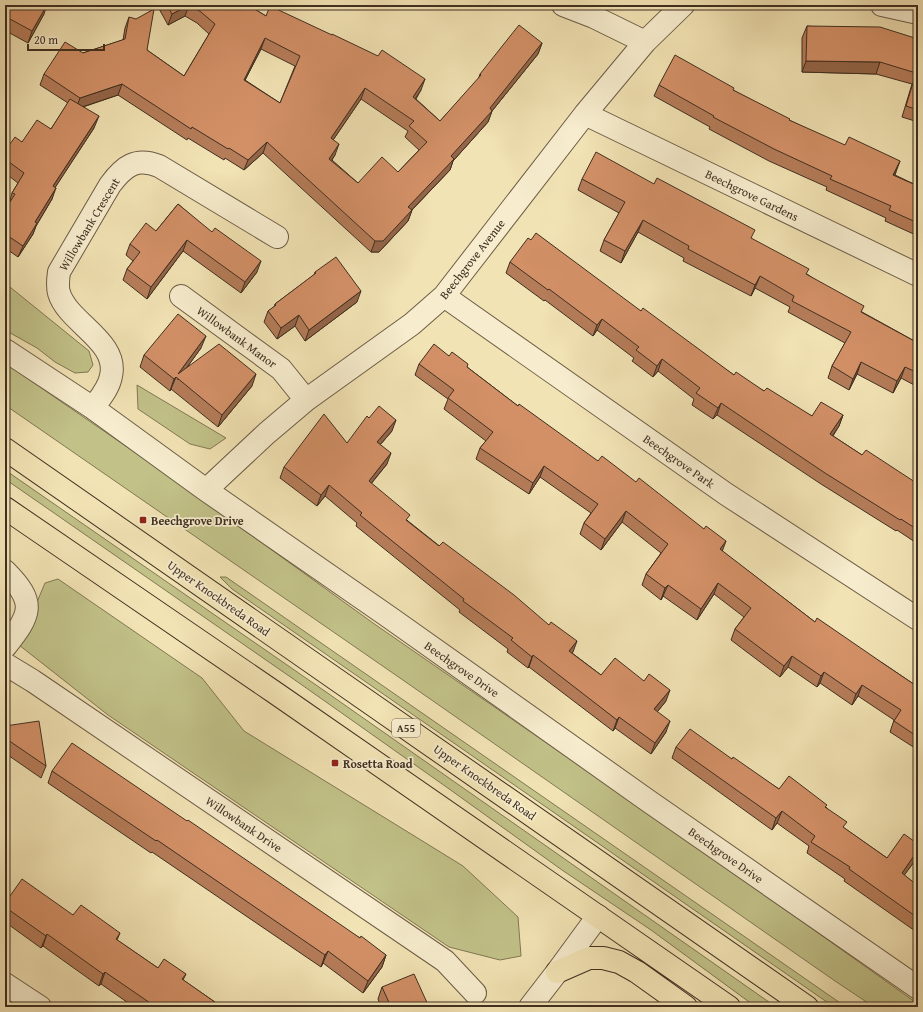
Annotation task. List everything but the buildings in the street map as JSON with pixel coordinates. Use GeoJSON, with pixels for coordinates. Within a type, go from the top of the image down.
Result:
{"type":"FeatureCollection","features":[{"type":"Feature","properties":{"kind":"highway","name":"Upper Knockbreda Road"},"geometry":{"type":"LineString","coordinates":[[5,449],[807,1007]]}},
{"type":"Feature","properties":{"kind":"highway"},"geometry":{"type":"LineString","coordinates":[[5,508],[729,1007]]}},
{"type":"Feature","properties":{"kind":"highway"},"geometry":{"type":"LineString","coordinates":[[557,972],[589,958],[603,958],[619,962],[637,972],[686,1007]]}},
{"type":"Feature","properties":{"kind":"street"},"geometry":{"type":"LineString","coordinates":[[563,5],[594,17],[645,42]]}},
{"type":"Feature","properties":{"kind":"street","name":"Beechgrove Avenue"},"geometry":{"type":"LineString","coordinates":[[206,490],[267,433],[306,400],[412,324],[444,296],[586,114],[645,42],[683,5]]}},
{"type":"Feature","properties":{"kind":"street"},"geometry":{"type":"LineString","coordinates":[[882,5],[918,13]]}},
{"type":"Feature","properties":{"kind":"street","name":"Beechgrove Gardens"},"geometry":{"type":"LineString","coordinates":[[586,114],[918,276]]}},
{"type":"Feature","properties":{"kind":"street","name":"Willowbank Crescent"},"geometry":{"type":"LineString","coordinates":[[93,408],[106,390],[111,376],[112,362],[107,350],[65,305],[59,294],[57,282],[63,266],[110,185],[126,167],[137,162],[148,162],[160,166],[277,237]]}},
{"type":"Feature","properties":{"kind":"street","name":"Willowbank Manor"},"geometry":{"type":"LineString","coordinates":[[181,296],[281,369],[306,400]]}},
{"type":"Feature","properties":{"kind":"street","name":"Beechgrove Park"},"geometry":{"type":"LineString","coordinates":[[444,296],[726,494],[918,619]]}},
{"type":"Feature","properties":{"kind":"street","name":"Beechgrove Drive"},"geometry":{"type":"LineString","coordinates":[[5,350],[93,408],[206,490],[647,800],[918,988]]}},
{"type":"Feature","properties":{"kind":"street"},"geometry":{"type":"LineString","coordinates":[[5,571],[25,595],[28,605],[26,616],[18,630],[5,647]]}},
{"type":"Feature","properties":{"kind":"street","name":"Willowbank Drive"},"geometry":{"type":"LineString","coordinates":[[5,664],[33,681],[445,960],[474,993]]}},
{"type":"Feature","properties":{"kind":"street"},"geometry":{"type":"LineString","coordinates":[[530,1007],[598,916]]}},
{"type":"Feature","properties":{"kind":"street"},"geometry":{"type":"LineString","coordinates":[[5,984],[40,1007]]}},
{"type":"Feature","properties":{"kind":"green space"},"geometry":{"type":"Polygon","coordinates":[[[5,283],[89,351],[93,365],[88,372],[75,373],[55,362],[37,348],[5,330],[5,283]]]}},
{"type":"Feature","properties":{"kind":"green space"},"geometry":{"type":"Polygon","coordinates":[[[5,363],[175,480],[373,623],[717,861],[918,1004],[918,1007],[874,1007],[5,405],[5,363]]]}},
{"type":"Feature","properties":{"kind":"green space"},"geometry":{"type":"Polygon","coordinates":[[[137,385],[226,438],[210,449],[190,444],[138,409],[137,385]]]}},
{"type":"Feature","properties":{"kind":"green space"},"geometry":{"type":"Polygon","coordinates":[[[5,470],[329,694],[776,1007],[756,1007],[651,930],[562,870],[302,685],[5,479],[5,470]]]}},
{"type":"Feature","properties":{"kind":"green space"},"geometry":{"type":"Polygon","coordinates":[[[220,577],[226,577],[846,1007],[834,1007],[232,589],[220,577]]]}},
{"type":"Feature","properties":{"kind":"green space"},"geometry":{"type":"Polygon","coordinates":[[[58,579],[202,678],[244,731],[463,866],[518,917],[521,956],[500,960],[449,947],[108,715],[19,645],[45,583],[58,579]]]}},
{"type":"Feature","properties":{"kind":"place","name":"Beechgrove Drive"},"geometry":{"type":"Point","coordinates":[143,520]}},
{"type":"Feature","properties":{"kind":"place","name":"Rosetta Road"},"geometry":{"type":"Point","coordinates":[335,763]}}]}
